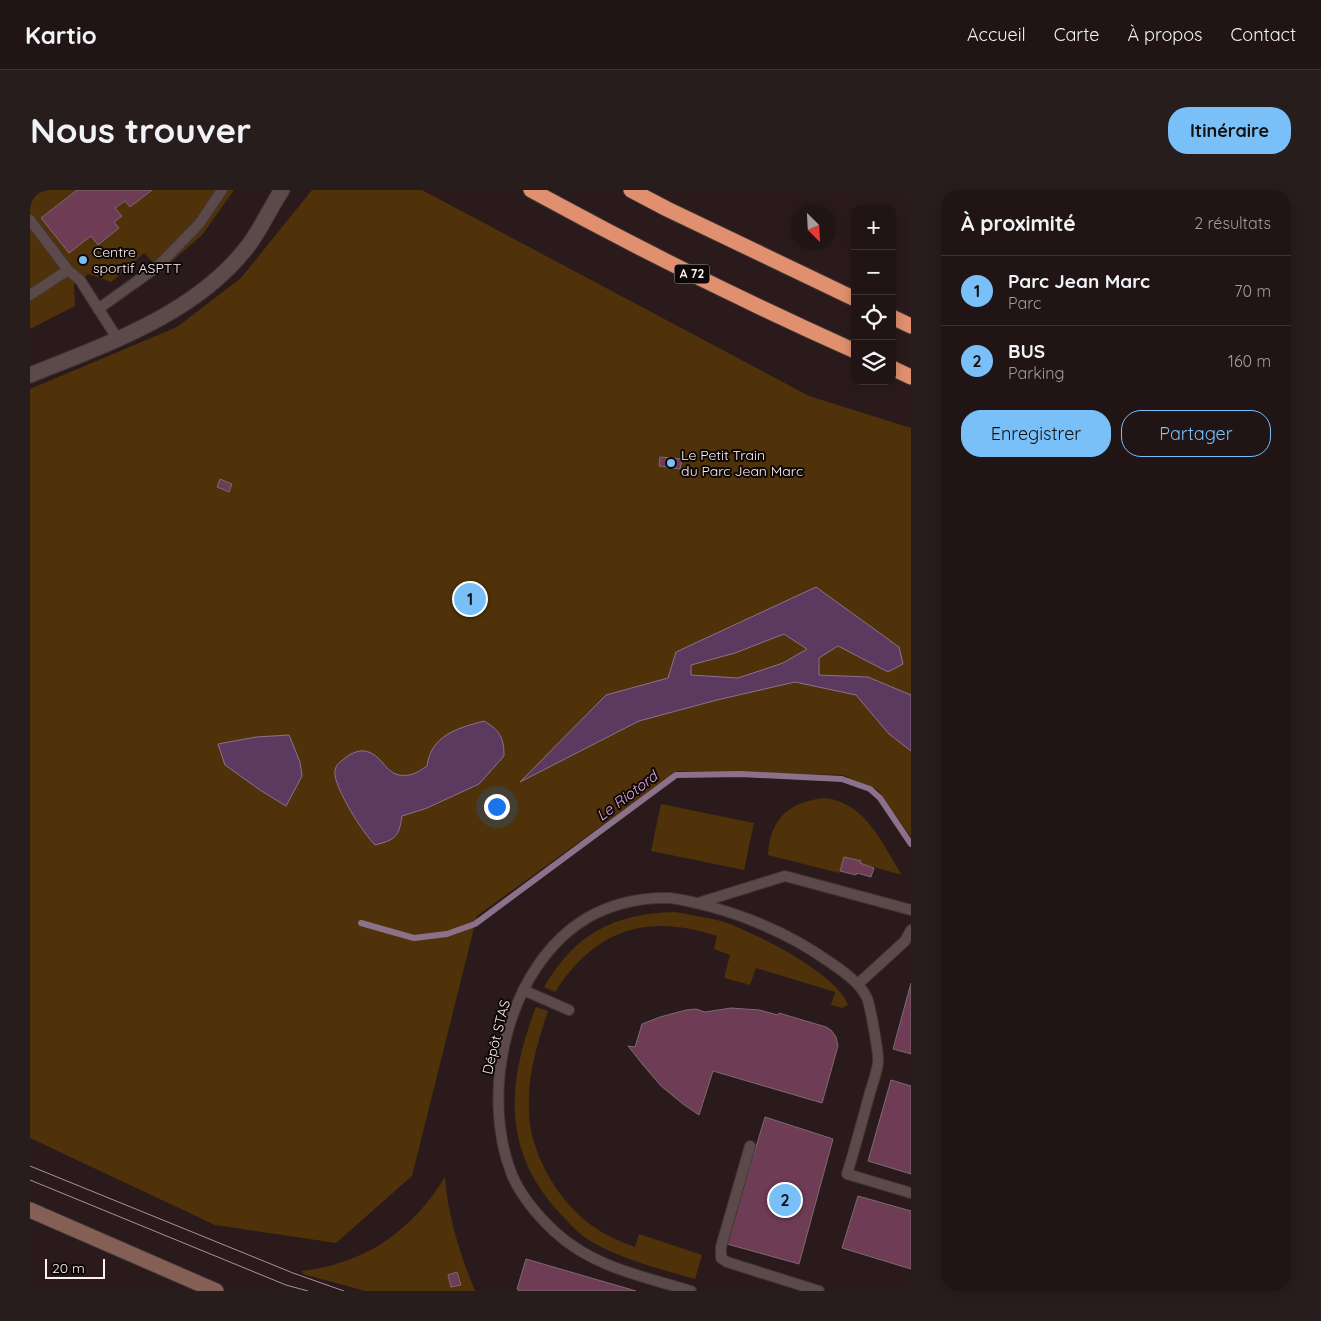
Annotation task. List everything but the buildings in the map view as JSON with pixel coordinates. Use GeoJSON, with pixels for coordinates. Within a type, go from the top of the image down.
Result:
{"type":"FeatureCollection","features":[{"type":"Feature","properties":{"kind":"highway","name":"A 72"},"geometry":{"type":"LineString","coordinates":[[531,190],[677,267],[851,349]]}},
{"type":"Feature","properties":{"kind":"highway"},"geometry":{"type":"LineString","coordinates":[[631,190],[851,297]]}},
{"type":"Feature","properties":{"kind":"highway"},"geometry":{"type":"LineString","coordinates":[[896,319],[911,326]]}},
{"type":"Feature","properties":{"kind":"highway"},"geometry":{"type":"LineString","coordinates":[[896,370],[911,377]]}},
{"type":"Feature","properties":{"kind":"main road"},"geometry":{"type":"LineString","coordinates":[[30,1210],[216,1291]]}},
{"type":"Feature","properties":{"kind":"street"},"geometry":{"type":"LineString","coordinates":[[30,375],[144,327],[199,293],[218,277],[248,246],[282,190]]}},
{"type":"Feature","properties":{"kind":"lane"},"geometry":{"type":"LineString","coordinates":[[98,309],[157,267],[199,224],[222,190]]}},
{"type":"Feature","properties":{"kind":"lane"},"geometry":{"type":"LineString","coordinates":[[30,220],[68,270],[80,280],[117,338]]}},
{"type":"Feature","properties":{"kind":"lane"},"geometry":{"type":"LineString","coordinates":[[30,295],[68,270]]}},
{"type":"Feature","properties":{"kind":"lane","name":"Dépôt STAS"},"geometry":{"type":"LineString","coordinates":[[697,903],[785,876],[911,910]]}},
{"type":"Feature","properties":{"kind":"lane","name":"Dépôt STAS"},"geometry":{"type":"LineString","coordinates":[[688,1290],[612,1268],[584,1254],[568,1243],[543,1220],[520,1190],[513,1177],[502,1144],[499,1127],[498,1089],[505,1046],[523,990],[533,972],[557,941],[586,919],[603,910],[622,903],[645,899],[670,898],[697,903],[766,925],[788,936],[840,969],[858,984],[868,1000],[878,1061],[848,1174],[911,1193]]}},
{"type":"Feature","properties":{"kind":"lane"},"geometry":{"type":"LineString","coordinates":[[858,984],[905,941],[911,930]]}},
{"type":"Feature","properties":{"kind":"lane"},"geometry":{"type":"LineString","coordinates":[[523,990],[569,1010]]}},
{"type":"Feature","properties":{"kind":"lane"},"geometry":{"type":"LineString","coordinates":[[750,1146],[721,1247],[721,1258],[727,1262],[819,1291]]}},
{"type":"Feature","properties":{"kind":"shaded area","name":"Centre sportif ASPTT"},"geometry":{"type":"Polygon","coordinates":[[[30,190],[234,190],[203,234],[161,271],[144,253],[111,282],[88,274],[74,285],[75,306],[30,329],[30,190]]]}},
{"type":"Feature","properties":{"kind":"shaded area"},"geometry":{"type":"Polygon","coordinates":[[[312,190],[422,190],[809,396],[911,428],[911,837],[878,790],[843,775],[677,771],[477,916],[412,1176],[336,1243],[215,1225],[30,1138],[30,389],[177,327],[241,278],[312,190]]]}},
{"type":"Feature","properties":{"kind":"shaded area"},"geometry":{"type":"Polygon","coordinates":[[[816,587],[899,647],[903,664],[888,672],[838,646],[819,658],[819,675],[868,677],[911,695],[911,751],[889,734],[856,695],[795,682],[639,721],[520,782],[606,695],[668,678],[676,652],[816,587]],[[784,634],[735,653],[691,665],[691,675],[738,678],[783,663],[807,649],[784,634]]]}},
{"type":"Feature","properties":{"kind":"shaded area"},"geometry":{"type":"Polygon","coordinates":[[[484,721],[500,735],[504,756],[479,784],[427,808],[402,816],[398,833],[392,839],[375,845],[358,822],[340,791],[335,775],[338,764],[351,754],[365,751],[375,756],[394,773],[411,775],[427,766],[434,747],[447,734],[484,721]]]}},
{"type":"Feature","properties":{"kind":"shaded area"},"geometry":{"type":"Polygon","coordinates":[[[289,735],[300,762],[302,776],[286,806],[225,765],[218,744],[256,737],[289,735]]]}},
{"type":"Feature","properties":{"kind":"shaded area"},"geometry":{"type":"Polygon","coordinates":[[[826,798],[852,808],[863,817],[872,827],[902,875],[844,857],[839,873],[768,855],[773,831],[784,814],[802,803],[826,798]]]}},
{"type":"Feature","properties":{"kind":"shaded area"},"geometry":{"type":"Polygon","coordinates":[[[661,804],[754,823],[744,870],[651,851],[661,804]]]}},
{"type":"Feature","properties":{"kind":"shaded area"},"geometry":{"type":"Polygon","coordinates":[[[675,912],[721,921],[772,944],[811,967],[828,980],[841,993],[848,1005],[842,1008],[831,1005],[835,992],[756,968],[750,985],[724,978],[730,955],[714,949],[717,936],[691,929],[668,926],[645,927],[625,932],[606,941],[588,953],[555,992],[544,987],[556,968],[569,953],[598,930],[615,922],[633,917],[675,912]]]}},
{"type":"Feature","properties":{"kind":"shaded area"},"geometry":{"type":"Polygon","coordinates":[[[536,1007],[548,1011],[531,1073],[529,1112],[535,1144],[549,1176],[558,1191],[581,1217],[609,1236],[635,1247],[639,1234],[702,1255],[695,1279],[629,1259],[592,1242],[569,1223],[538,1185],[526,1161],[518,1137],[515,1112],[516,1086],[520,1061],[536,1007]]]}},
{"type":"Feature","properties":{"kind":"shaded area"},"geometry":{"type":"Polygon","coordinates":[[[445,1177],[449,1207],[456,1235],[475,1291],[365,1291],[303,1274],[302,1271],[347,1261],[385,1241],[418,1213],[445,1177]]]}},
{"type":"Feature","properties":{"kind":"waterway","name":"Le Riotord"},"geometry":{"type":"LineString","coordinates":[[361,923],[414,938],[447,934],[475,924],[676,775],[741,774],[842,779],[870,789],[880,798],[911,844]]}},
{"type":"Feature","properties":{"kind":"tram line"},"geometry":{"type":"LineString","coordinates":[[30,1166],[293,1273],[344,1291]]}},
{"type":"Feature","properties":{"kind":"tram line"},"geometry":{"type":"LineString","coordinates":[[30,1180],[286,1285],[308,1291]]}},
{"type":"Feature","properties":{"kind":"place","name":"Centre sportif ASPTT"},"geometry":{"type":"Point","coordinates":[83,260]}},
{"type":"Feature","properties":{"kind":"place","name":"Le Petit Train du Parc Jean Marc"},"geometry":{"type":"Point","coordinates":[671,463]}},
{"type":"Feature","properties":{"kind":"place","name":"Parc Jean Marc"},"geometry":{"type":"Point","coordinates":[470,599]}},
{"type":"Feature","properties":{"kind":"place","name":"BUS"},"geometry":{"type":"Point","coordinates":[785,1200]}}]}
